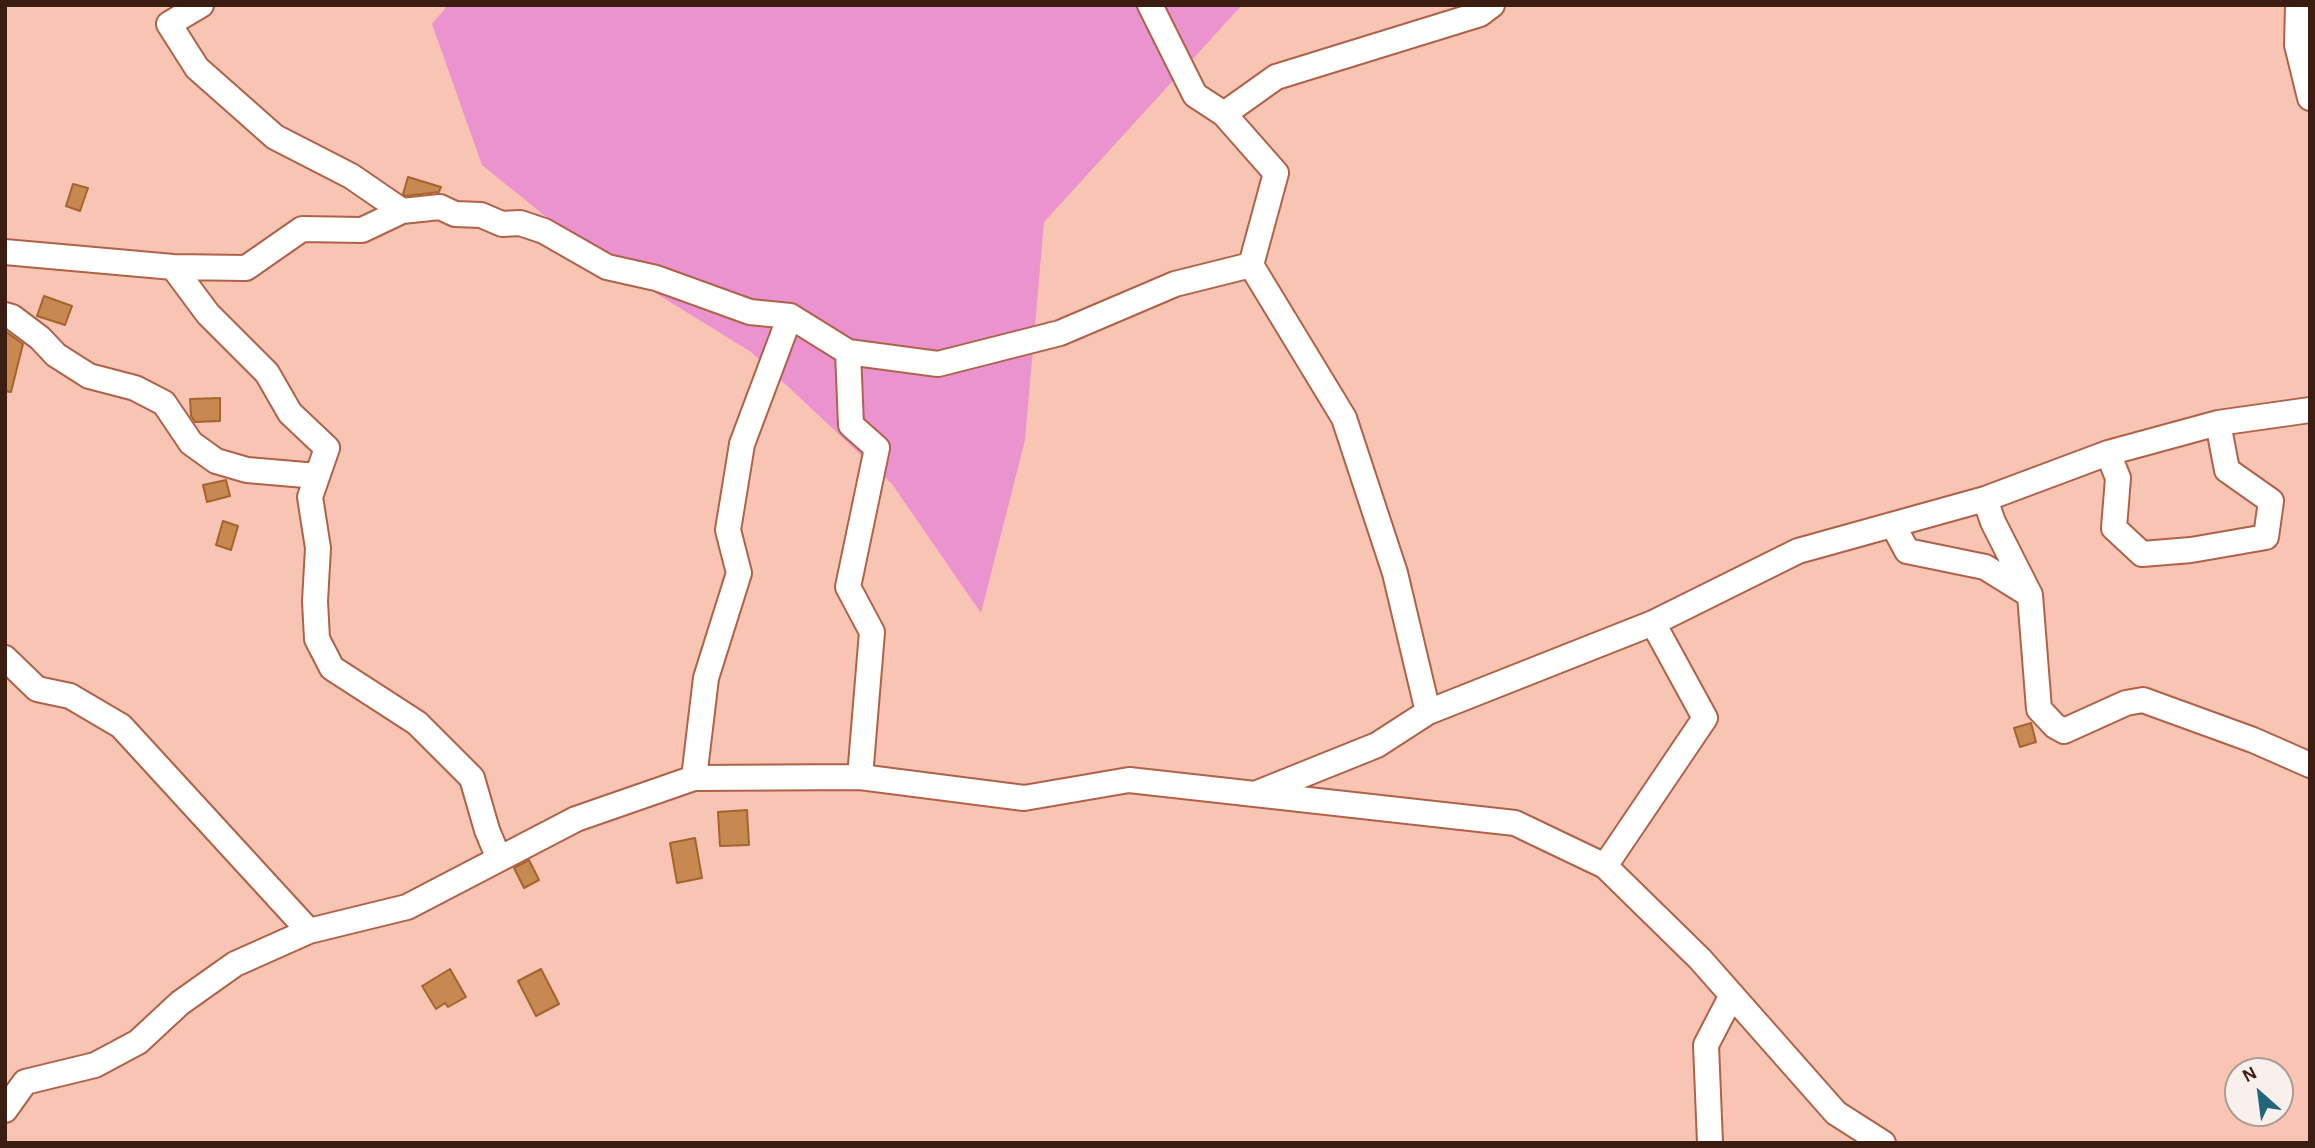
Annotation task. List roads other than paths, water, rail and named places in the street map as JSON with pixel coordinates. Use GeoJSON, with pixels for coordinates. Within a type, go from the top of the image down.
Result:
{"type":"FeatureCollection","features":[{"type":"Feature","properties":{"kind":"street"},"geometry":{"type":"LineString","coordinates":[[201,5],[169,24],[197,68],[275,137],[351,176],[402,211]]}},
{"type":"Feature","properties":{"kind":"street"},"geometry":{"type":"LineString","coordinates":[[1150,5],[1195,95],[1224,114],[1276,173],[1251,265],[1344,418],[1395,573],[1428,712]]}},
{"type":"Feature","properties":{"kind":"street"},"geometry":{"type":"LineString","coordinates":[[1224,114],[1276,77],[1480,14],[1492,5]]}},
{"type":"Feature","properties":{"kind":"street"},"geometry":{"type":"LineString","coordinates":[[2298,5],[2297,45],[2310,98]]}},
{"type":"Feature","properties":{"kind":"street"},"geometry":{"type":"LineString","coordinates":[[5,252],[173,267],[246,268],[302,229],[362,230],[402,211],[440,207],[455,214],[481,215],[502,224],[520,223],[544,231],[607,267],[656,278],[750,312],[790,316],[848,352],[938,364],[1060,333],[1175,284],[1251,265]]}},
{"type":"Feature","properties":{"kind":"street"},"geometry":{"type":"LineString","coordinates":[[173,267],[208,314],[267,373],[289,413],[327,448],[310,497],[318,548],[315,601],[317,639],[332,668],[417,723],[472,778],[487,830],[499,859]]}},
{"type":"Feature","properties":{"kind":"street"},"geometry":{"type":"LineString","coordinates":[[5,315],[12,317],[40,338],[56,355],[89,376],[135,388],[164,403],[191,443],[216,461],[247,470],[317,475]]}},
{"type":"Feature","properties":{"kind":"street"},"geometry":{"type":"LineString","coordinates":[[694,778],[706,678],[739,573],[728,530],[742,444],[790,316]]}},
{"type":"Feature","properties":{"kind":"street"},"geometry":{"type":"LineString","coordinates":[[848,352],[851,425],[877,447],[848,587],[872,632],[860,777]]}},
{"type":"Feature","properties":{"kind":"street"},"geometry":{"type":"LineString","coordinates":[[1252,796],[1377,745],[1428,712],[1653,623],[1798,551],[1985,499],[2108,453],[2218,423],[2310,410]]}},
{"type":"Feature","properties":{"kind":"street"},"geometry":{"type":"LineString","coordinates":[[2108,453],[2118,478],[2114,528],[2142,554],[2191,550],[2266,537],[2272,501],[2227,470],[2218,423]]}},
{"type":"Feature","properties":{"kind":"street"},"geometry":{"type":"LineString","coordinates":[[1985,499],[1993,522],[2030,595],[2039,709],[2055,726],[2064,731],[2126,704],[2143,700],[2253,740],[2310,765]]}},
{"type":"Feature","properties":{"kind":"street"},"geometry":{"type":"LineString","coordinates":[[1893,525],[1907,551],[1985,567],[2030,595]]}},
{"type":"Feature","properties":{"kind":"street"},"geometry":{"type":"LineString","coordinates":[[1605,866],[1705,718],[1653,623]]}},
{"type":"Feature","properties":{"kind":"street"},"geometry":{"type":"LineString","coordinates":[[5,658],[37,689],[70,696],[121,726],[309,931]]}},
{"type":"Feature","properties":{"kind":"street"},"geometry":{"type":"LineString","coordinates":[[5,1110],[25,1082],[94,1065],[138,1042],[180,1003],[235,964],[309,931],[407,907],[576,819],[694,778],[860,777],[1024,798],[1129,780],[1252,796],[1515,823],[1605,866],[1700,958],[1836,1113],[1884,1143]]}},
{"type":"Feature","properties":{"kind":"street"},"geometry":{"type":"LineString","coordinates":[[1710,1143],[1706,1045],[1732,995]]}}]}
